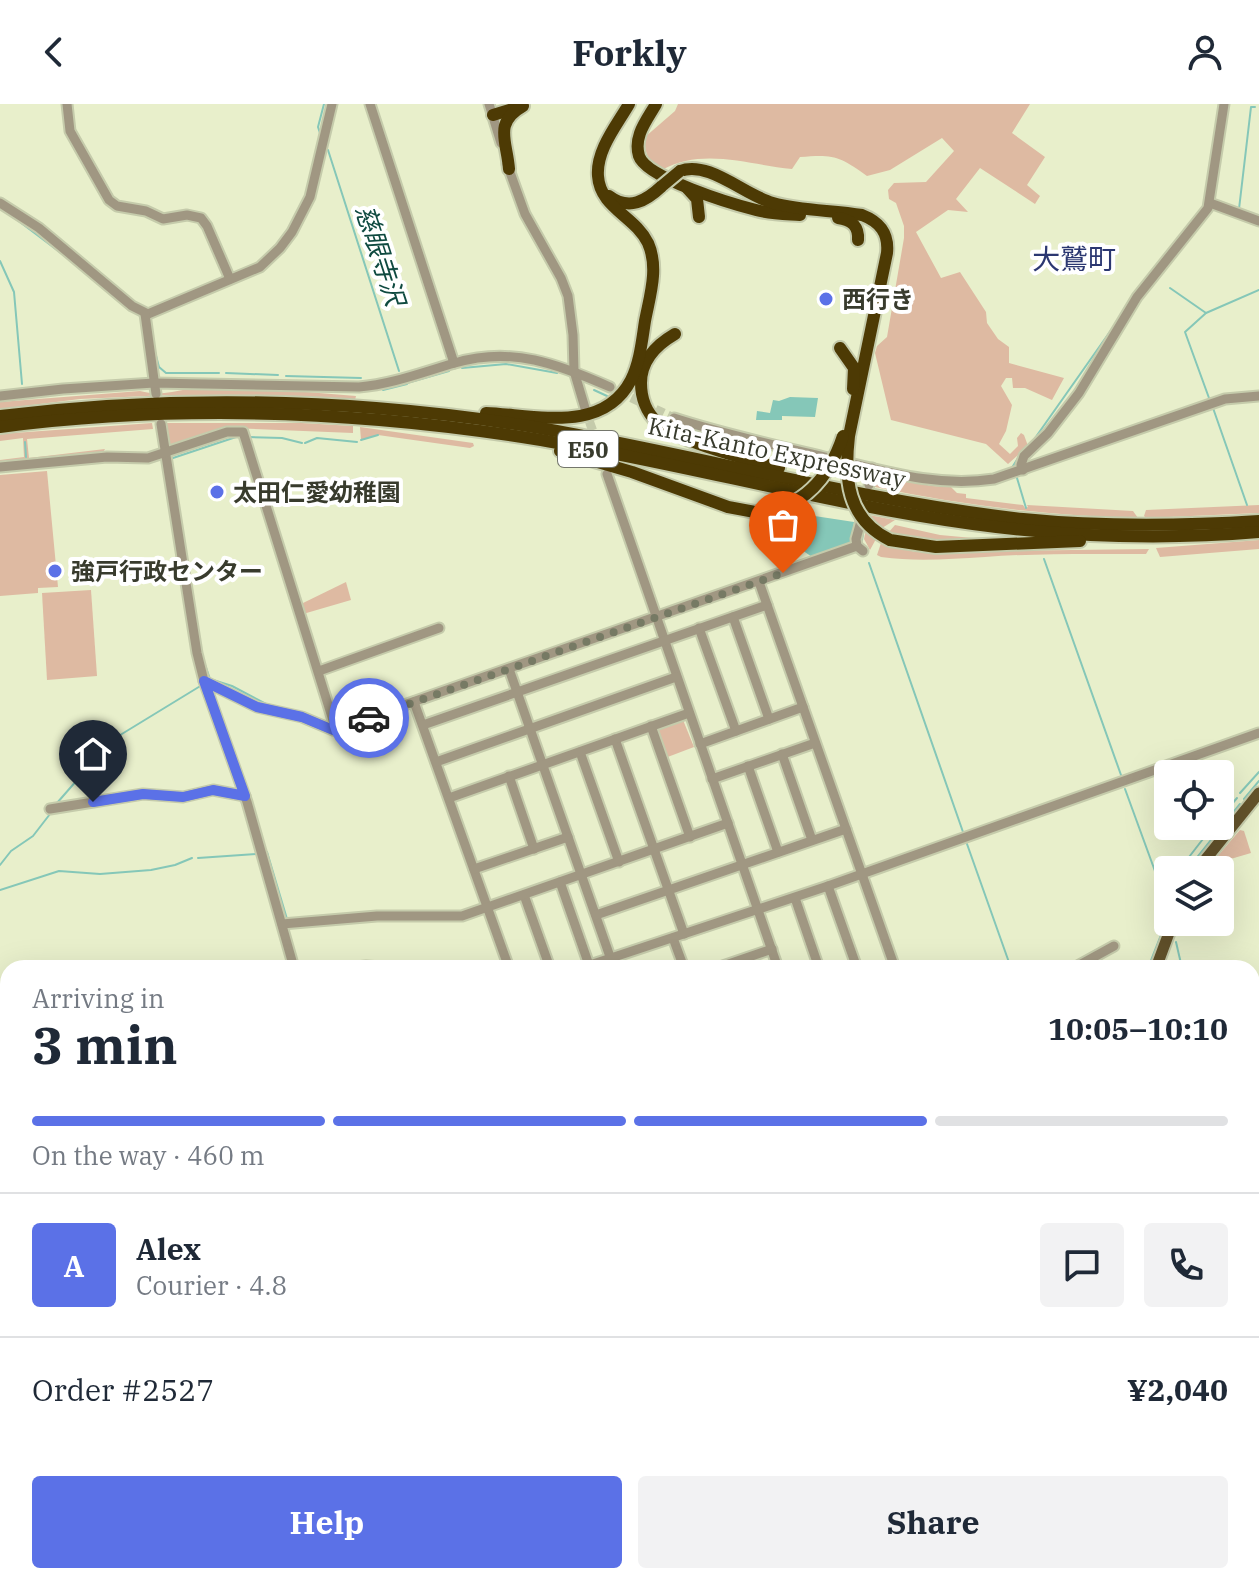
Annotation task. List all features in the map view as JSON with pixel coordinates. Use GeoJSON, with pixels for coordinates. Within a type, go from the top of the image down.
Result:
{"type":"FeatureCollection","features":[{"type":"Feature","properties":{"kind":"highway"},"geometry":{"type":"LineString","coordinates":[[400,411],[440,410],[571,418],[600,410],[624,390],[638,359],[654,266],[644,236],[608,201],[598,180],[601,155],[629,104]]}},
{"type":"Feature","properties":{"kind":"highway"},"geometry":{"type":"LineString","coordinates":[[656,104],[640,133],[638,148],[640,159],[654,174],[755,210],[845,219],[857,229],[858,240]]}},
{"type":"Feature","properties":{"kind":"highway"},"geometry":{"type":"LineString","coordinates":[[491,110],[527,105]]}},
{"type":"Feature","properties":{"kind":"highway"},"geometry":{"type":"LineString","coordinates":[[509,169],[504,123],[512,112],[527,105]]}},
{"type":"Feature","properties":{"kind":"highway"},"geometry":{"type":"LineString","coordinates":[[481,432],[515,444],[588,458],[728,507],[755,512],[783,507],[815,487],[830,468],[846,436],[887,253],[884,231],[875,221],[862,215],[773,203],[750,195],[709,171],[694,168],[680,171],[641,202],[627,204],[608,195],[598,180]]}},
{"type":"Feature","properties":{"kind":"highway"},"geometry":{"type":"LineString","coordinates":[[684,186],[697,199],[699,217]]}},
{"type":"Feature","properties":{"kind":"highway"},"geometry":{"type":"LineString","coordinates":[[675,334],[652,352],[642,372],[643,400],[656,421],[674,433],[757,462],[864,489]]}},
{"type":"Feature","properties":{"kind":"highway"},"geometry":{"type":"LineString","coordinates":[[840,348],[851,362],[855,375],[846,436],[853,506],[871,528],[890,540],[936,547],[1171,536]]}},
{"type":"Feature","properties":{"kind":"highway","name":"Kita-Kanto Expressway"},"geometry":{"type":"LineString","coordinates":[[0,416],[178,403],[290,404],[400,411],[539,428],[864,489],[957,510],[1061,522],[1170,525],[1259,521]]}},
{"type":"Feature","properties":{"kind":"highway","name":"Kita-Kanto Expressway"},"geometry":{"type":"LineString","coordinates":[[0,427],[128,417],[235,414],[369,419],[574,446],[959,522],[1061,534],[1171,536],[1259,532]]}},
{"type":"Feature","properties":{"kind":"main road"},"geometry":{"type":"LineString","coordinates":[[1234,824],[1259,793]]}},
{"type":"Feature","properties":{"kind":"main road"},"geometry":{"type":"LineString","coordinates":[[1234,828],[1259,804]]}},
{"type":"Feature","properties":{"kind":"main road"},"geometry":{"type":"LineString","coordinates":[[1208,856],[1221,840]]}},
{"type":"Feature","properties":{"kind":"main road"},"geometry":{"type":"LineString","coordinates":[[1159,960],[1168,936]]}},
{"type":"Feature","properties":{"kind":"street"},"geometry":{"type":"LineString","coordinates":[[67,104],[70,131],[109,200],[117,206],[146,211],[163,219],[187,215],[201,218],[230,279]]}},
{"type":"Feature","properties":{"kind":"street"},"geometry":{"type":"LineString","coordinates":[[145,314],[266,263],[292,232],[310,197],[332,104]]}},
{"type":"Feature","properties":{"kind":"street"},"geometry":{"type":"LineString","coordinates":[[370,104],[454,363]]}},
{"type":"Feature","properties":{"kind":"street"},"geometry":{"type":"LineString","coordinates":[[1023,470],[1024,456],[1056,423],[1090,376],[1137,297],[1206,211],[1210,203],[1224,104]]}},
{"type":"Feature","properties":{"kind":"street"},"geometry":{"type":"LineString","coordinates":[[491,110],[525,214],[568,296],[574,371],[585,408]]}},
{"type":"Feature","properties":{"kind":"street"},"geometry":{"type":"LineString","coordinates":[[0,203],[39,228],[145,314]]}},
{"type":"Feature","properties":{"kind":"street"},"geometry":{"type":"LineString","coordinates":[[1210,203],[1259,221]]}},
{"type":"Feature","properties":{"kind":"street"},"geometry":{"type":"LineString","coordinates":[[145,314],[156,394]]}},
{"type":"Feature","properties":{"kind":"street"},"geometry":{"type":"LineString","coordinates":[[0,396],[154,383],[359,387],[390,383],[482,357],[540,361],[574,371],[610,387]]}},
{"type":"Feature","properties":{"kind":"street"},"geometry":{"type":"LineString","coordinates":[[674,418],[872,468],[930,481],[959,483],[994,479],[1023,470],[1225,399],[1259,396]]}},
{"type":"Feature","properties":{"kind":"street"},"geometry":{"type":"LineString","coordinates":[[161,424],[197,653],[245,796],[292,960]]}},
{"type":"Feature","properties":{"kind":"street"},"geometry":{"type":"LineString","coordinates":[[0,467],[107,457],[148,458],[227,432],[243,432],[336,730]]}},
{"type":"Feature","properties":{"kind":"street"},"geometry":{"type":"LineString","coordinates":[[864,489],[872,468]]}},
{"type":"Feature","properties":{"kind":"street"},"geometry":{"type":"LineString","coordinates":[[607,474],[775,960]]}},
{"type":"Feature","properties":{"kind":"street"},"geometry":{"type":"LineString","coordinates":[[204,681],[257,707],[302,717],[336,730],[860,549],[856,539],[863,514]]}},
{"type":"Feature","properties":{"kind":"street"},"geometry":{"type":"LineString","coordinates":[[759,582],[892,960]]}},
{"type":"Feature","properties":{"kind":"street"},"geometry":{"type":"LineString","coordinates":[[423,725],[767,605]]}},
{"type":"Feature","properties":{"kind":"street"},"geometry":{"type":"LineString","coordinates":[[733,617],[769,719]]}},
{"type":"Feature","properties":{"kind":"street"},"geometry":{"type":"LineString","coordinates":[[319,671],[439,628]]}},
{"type":"Feature","properties":{"kind":"street"},"geometry":{"type":"LineString","coordinates":[[699,628],[736,731]]}},
{"type":"Feature","properties":{"kind":"street"},"geometry":{"type":"LineString","coordinates":[[509,669],[611,960]]}},
{"type":"Feature","properties":{"kind":"street"},"geometry":{"type":"LineString","coordinates":[[436,762],[676,677]]}},
{"type":"Feature","properties":{"kind":"street"},"geometry":{"type":"LineString","coordinates":[[414,702],[506,960]]}},
{"type":"Feature","properties":{"kind":"street"},"geometry":{"type":"LineString","coordinates":[[700,744],[803,707]]}},
{"type":"Feature","properties":{"kind":"street"},"geometry":{"type":"LineString","coordinates":[[449,798],[689,713]]}},
{"type":"Feature","properties":{"kind":"street"},"geometry":{"type":"LineString","coordinates":[[651,726],[690,837]]}},
{"type":"Feature","properties":{"kind":"street"},"geometry":{"type":"LineString","coordinates":[[619,960],[684,934],[795,898],[1259,733]]}},
{"type":"Feature","properties":{"kind":"street"},"geometry":{"type":"LineString","coordinates":[[615,739],[684,934]]}},
{"type":"Feature","properties":{"kind":"street"},"geometry":{"type":"LineString","coordinates":[[712,779],[815,743]]}},
{"type":"Feature","properties":{"kind":"street"},"geometry":{"type":"LineString","coordinates":[[580,752],[619,862]]}},
{"type":"Feature","properties":{"kind":"street"},"geometry":{"type":"LineString","coordinates":[[782,754],[812,840]]}},
{"type":"Feature","properties":{"kind":"street"},"geometry":{"type":"LineString","coordinates":[[748,766],[778,852]]}},
{"type":"Feature","properties":{"kind":"street"},"geometry":{"type":"LineString","coordinates":[[509,776],[534,849]]}},
{"type":"Feature","properties":{"kind":"street"},"geometry":{"type":"LineString","coordinates":[[50,809],[143,794],[183,797],[213,790],[245,796]]}},
{"type":"Feature","properties":{"kind":"street"},"geometry":{"type":"LineString","coordinates":[[282,924],[377,916],[455,917],[728,823]]}},
{"type":"Feature","properties":{"kind":"street"},"geometry":{"type":"LineString","coordinates":[[596,915],[846,829]]}},
{"type":"Feature","properties":{"kind":"street"},"geometry":{"type":"LineString","coordinates":[[474,869],[568,837]]}},
{"type":"Feature","properties":{"kind":"street"},"geometry":{"type":"LineString","coordinates":[[560,882],[583,960]]}},
{"type":"Feature","properties":{"kind":"street"},"geometry":{"type":"LineString","coordinates":[[828,886],[854,960]]}},
{"type":"Feature","properties":{"kind":"street"},"geometry":{"type":"LineString","coordinates":[[524,895],[547,960]]}},
{"type":"Feature","properties":{"kind":"street"},"geometry":{"type":"LineString","coordinates":[[795,898],[816,960]]}},
{"type":"Feature","properties":{"kind":"street"},"geometry":{"type":"LineString","coordinates":[[673,938],[681,960]]}},
{"type":"Feature","properties":{"kind":"street"},"geometry":{"type":"LineString","coordinates":[[1089,960],[1114,946]]}},
{"type":"Feature","properties":{"kind":"street"},"geometry":{"type":"LineString","coordinates":[[743,960],[772,949]]}},
{"type":"Feature","properties":{"kind":"shaded area"},"geometry":{"type":"Polygon","coordinates":[[[678,104],[1030,104],[1012,133],[1045,157],[1027,185],[1040,196],[1035,204],[980,168],[956,199],[968,212],[948,210],[916,232],[941,278],[960,272],[986,312],[987,323],[998,339],[1009,347],[1009,363],[1064,378],[1052,400],[1025,388],[1013,388],[1012,378],[1006,378],[1001,386],[1012,405],[1006,431],[999,444],[1010,454],[1018,446],[1017,438],[1021,433],[1028,446],[1008,464],[986,444],[891,420],[875,353],[877,346],[887,337],[904,226],[896,203],[889,199],[888,190],[894,183],[926,182],[954,151],[942,138],[890,170],[867,176],[843,160],[821,156],[800,157],[792,169],[710,159],[678,163],[662,170],[648,156],[645,137],[675,111],[678,104]]]}},
{"type":"Feature","properties":{"kind":"shaded area"},"geometry":{"type":"Polygon","coordinates":[[[189,389],[282,390],[356,396],[355,400],[168,395],[80,399],[0,409],[0,402],[189,389]]]}},
{"type":"Feature","properties":{"kind":"shaded area"},"geometry":{"type":"Polygon","coordinates":[[[152,423],[153,429],[27,439],[29,458],[105,449],[102,454],[0,463],[0,460],[24,457],[23,438],[0,441],[0,434],[152,423]]]}},
{"type":"Feature","properties":{"kind":"shaded area"},"geometry":{"type":"Polygon","coordinates":[[[166,423],[302,423],[353,426],[353,433],[229,428],[170,447],[166,423]]]}},
{"type":"Feature","properties":{"kind":"shaded area"},"geometry":{"type":"Polygon","coordinates":[[[360,427],[473,443],[474,446],[470,448],[378,435],[361,440],[360,427]]]}},
{"type":"Feature","properties":{"kind":"shaded area"},"geometry":{"type":"Polygon","coordinates":[[[47,471],[58,587],[38,588],[38,593],[0,596],[0,475],[47,471]]]}},
{"type":"Feature","properties":{"kind":"shaded area"},"geometry":{"type":"Polygon","coordinates":[[[875,474],[951,487],[957,493],[966,494],[966,498],[1023,505],[1025,508],[1027,505],[1133,511],[1138,518],[1039,512],[940,499],[875,487],[875,474]]]}},
{"type":"Feature","properties":{"kind":"shaded area"},"geometry":{"type":"Polygon","coordinates":[[[1259,505],[1259,513],[1144,516],[1146,510],[1259,505]]]}},
{"type":"Feature","properties":{"kind":"shaded area"},"geometry":{"type":"Polygon","coordinates":[[[869,515],[895,520],[882,528],[870,550],[864,539],[869,515]]]}},
{"type":"Feature","properties":{"kind":"shaded area"},"geometry":{"type":"Polygon","coordinates":[[[895,525],[940,535],[984,539],[887,544],[915,552],[1149,549],[1146,554],[1045,554],[933,560],[894,559],[877,555],[882,540],[895,525]]]}},
{"type":"Feature","properties":{"kind":"shaded area"},"geometry":{"type":"Polygon","coordinates":[[[1259,540],[1259,549],[1160,557],[1156,548],[1259,540]]]}},
{"type":"Feature","properties":{"kind":"shaded area"},"geometry":{"type":"Polygon","coordinates":[[[346,582],[351,600],[303,614],[301,604],[346,582]]]}},
{"type":"Feature","properties":{"kind":"shaded area"},"geometry":{"type":"Polygon","coordinates":[[[91,590],[97,676],[47,680],[42,593],[91,590]]]}},
{"type":"Feature","properties":{"kind":"shaded area"},"geometry":{"type":"Polygon","coordinates":[[[683,720],[694,747],[665,758],[656,732],[658,728],[683,720]]]}},
{"type":"Feature","properties":{"kind":"shaded area"},"geometry":{"type":"Polygon","coordinates":[[[1240,830],[1244,831],[1251,853],[1234,858],[1218,856],[1234,840],[1240,830]]]}},
{"type":"Feature","properties":{"kind":"water"},"geometry":{"type":"Polygon","coordinates":[[[818,398],[815,417],[782,416],[782,420],[756,420],[757,411],[770,413],[773,400],[818,398]]]}},
{"type":"Feature","properties":{"kind":"water"},"geometry":{"type":"Polygon","coordinates":[[[795,513],[854,522],[851,544],[812,557],[802,550],[800,553],[776,542],[795,513]]]}},
{"type":"Feature","properties":{"kind":"waterway","name":"慈眼寺沢"},"geometry":{"type":"LineString","coordinates":[[320,133],[318,127],[324,104]]}},
{"type":"Feature","properties":{"kind":"waterway"},"geometry":{"type":"LineString","coordinates":[[1239,209],[1251,107],[1255,107]]}},
{"type":"Feature","properties":{"kind":"waterway","name":"慈眼寺沢"},"geometry":{"type":"LineString","coordinates":[[328,150],[399,371]]}},
{"type":"Feature","properties":{"kind":"waterway"},"geometry":{"type":"LineString","coordinates":[[8,213],[73,262]]}},
{"type":"Feature","properties":{"kind":"waterway"},"geometry":{"type":"LineString","coordinates":[[0,261],[14,292],[22,384]]}},
{"type":"Feature","properties":{"kind":"waterway"},"geometry":{"type":"LineString","coordinates":[[1170,288],[1206,313],[1259,290]]}},
{"type":"Feature","properties":{"kind":"waterway"},"geometry":{"type":"LineString","coordinates":[[1206,313],[1185,332],[1209,398]]}},
{"type":"Feature","properties":{"kind":"waterway"},"geometry":{"type":"LineString","coordinates":[[1033,441],[1114,326]]}},
{"type":"Feature","properties":{"kind":"waterway"},"geometry":{"type":"LineString","coordinates":[[155,352],[159,367],[166,373],[219,373]]}},
{"type":"Feature","properties":{"kind":"waterway","name":"慈眼寺沢"},"geometry":{"type":"LineString","coordinates":[[462,368],[506,364],[557,373]]}},
{"type":"Feature","properties":{"kind":"waterway","name":"慈眼寺沢"},"geometry":{"type":"LineString","coordinates":[[407,383],[449,371]]}},
{"type":"Feature","properties":{"kind":"waterway"},"geometry":{"type":"LineString","coordinates":[[226,373],[278,375]]}},
{"type":"Feature","properties":{"kind":"waterway"},"geometry":{"type":"LineString","coordinates":[[286,376],[361,378]]}},
{"type":"Feature","properties":{"kind":"waterway"},"geometry":{"type":"LineString","coordinates":[[383,390],[407,384]]}},
{"type":"Feature","properties":{"kind":"waterway","name":"慈眼寺沢"},"geometry":{"type":"LineString","coordinates":[[594,390],[607,396]]}},
{"type":"Feature","properties":{"kind":"waterway"},"geometry":{"type":"LineString","coordinates":[[1213,408],[1247,505]]}},
{"type":"Feature","properties":{"kind":"waterway","name":"慈眼寺沢"},"geometry":{"type":"LineString","coordinates":[[673,424],[826,464]]}},
{"type":"Feature","properties":{"kind":"waterway"},"geometry":{"type":"LineString","coordinates":[[361,440],[378,435]]}},
{"type":"Feature","properties":{"kind":"waterway"},"geometry":{"type":"LineString","coordinates":[[170,459],[239,436]]}},
{"type":"Feature","properties":{"kind":"waterway"},"geometry":{"type":"LineString","coordinates":[[248,437],[282,438],[302,443]]}},
{"type":"Feature","properties":{"kind":"waterway"},"geometry":{"type":"LineString","coordinates":[[305,443],[317,438],[357,442]]}},
{"type":"Feature","properties":{"kind":"waterway"},"geometry":{"type":"LineString","coordinates":[[25,442],[26,457]]}},
{"type":"Feature","properties":{"kind":"waterway"},"geometry":{"type":"LineString","coordinates":[[1013,466],[1020,455]]}},
{"type":"Feature","properties":{"kind":"waterway","name":"慈眼寺沢"},"geometry":{"type":"LineString","coordinates":[[852,471],[865,474]]}},
{"type":"Feature","properties":{"kind":"waterway"},"geometry":{"type":"LineString","coordinates":[[1017,478],[1026,508]]}},
{"type":"Feature","properties":{"kind":"waterway","name":"慈眼寺沢"},"geometry":{"type":"LineString","coordinates":[[862,540],[864,527]]}},
{"type":"Feature","properties":{"kind":"waterway"},"geometry":{"type":"LineString","coordinates":[[1044,559],[1121,775]]}},
{"type":"Feature","properties":{"kind":"waterway"},"geometry":{"type":"LineString","coordinates":[[869,563],[963,832]]}},
{"type":"Feature","properties":{"kind":"waterway"},"geometry":{"type":"LineString","coordinates":[[204,662],[210,679],[232,686],[266,704],[303,713]]}},
{"type":"Feature","properties":{"kind":"waterway"},"geometry":{"type":"LineString","coordinates":[[57,803],[112,740],[202,685]]}},
{"type":"Feature","properties":{"kind":"waterway"},"geometry":{"type":"LineString","coordinates":[[346,731],[409,708]]}},
{"type":"Feature","properties":{"kind":"waterway"},"geometry":{"type":"LineString","coordinates":[[1240,793],[1259,772]]}},
{"type":"Feature","properties":{"kind":"waterway"},"geometry":{"type":"LineString","coordinates":[[1244,799],[1259,781]]}},
{"type":"Feature","properties":{"kind":"waterway"},"geometry":{"type":"LineString","coordinates":[[1125,789],[1154,868]]}},
{"type":"Feature","properties":{"kind":"waterway"},"geometry":{"type":"LineString","coordinates":[[1234,802],[1237,798]]}},
{"type":"Feature","properties":{"kind":"waterway"},"geometry":{"type":"LineString","coordinates":[[1198,856],[1240,804]]}},
{"type":"Feature","properties":{"kind":"waterway"},"geometry":{"type":"LineString","coordinates":[[0,865],[11,851],[33,836],[50,814]]}},
{"type":"Feature","properties":{"kind":"waterway"},"geometry":{"type":"LineString","coordinates":[[1190,856],[1202,840]]}},
{"type":"Feature","properties":{"kind":"waterway"},"geometry":{"type":"LineString","coordinates":[[967,844],[1008,960]]}},
{"type":"Feature","properties":{"kind":"waterway"},"geometry":{"type":"LineString","coordinates":[[267,852],[287,919]]}},
{"type":"Feature","properties":{"kind":"waterway"},"geometry":{"type":"LineString","coordinates":[[198,858],[256,854]]}},
{"type":"Feature","properties":{"kind":"waterway"},"geometry":{"type":"LineString","coordinates":[[0,890],[59,871],[100,874],[151,870],[192,858]]}},
{"type":"Feature","properties":{"kind":"waterway"},"geometry":{"type":"LineString","coordinates":[[442,920],[460,920]]}},
{"type":"Feature","properties":{"kind":"waterway"},"geometry":{"type":"LineString","coordinates":[[1151,960],[1161,936]]}},
{"type":"Feature","properties":{"kind":"waterway"},"geometry":{"type":"LineString","coordinates":[[1176,942],[1180,960]]}},
{"type":"Feature","properties":{"kind":"tunnel"},"geometry":{"type":"LineString","coordinates":[[619,392],[674,418]]}},
{"type":"Feature","properties":{"kind":"tunnel"},"geometry":{"type":"LineString","coordinates":[[585,409],[596,440]]}},
{"type":"Feature","properties":{"kind":"way so far"},"geometry":{"type":"LineString","coordinates":[[369,718],[783,573]]}},
{"type":"Feature","properties":{"kind":"place","name":"西行き"},"geometry":{"type":"Point","coordinates":[826,299]}},
{"type":"Feature","properties":{"kind":"place","name":"太田仁愛幼稚園"},"geometry":{"type":"Point","coordinates":[217,492]}},
{"type":"Feature","properties":{"kind":"place","name":"強戸行政センター"},"geometry":{"type":"Point","coordinates":[55,571]}},
{"type":"Feature","properties":{"kind":"district","name":"大鷲町"},"geometry":{"type":"Point","coordinates":[1074,258]}},
{"type":"Feature","properties":{"kind":"route"},"geometry":{"type":"LineString","coordinates":[[93,802],[143,794],[183,797],[213,790],[245,796],[204,681],[257,707],[302,717],[333,730],[369,718]]}}]}
